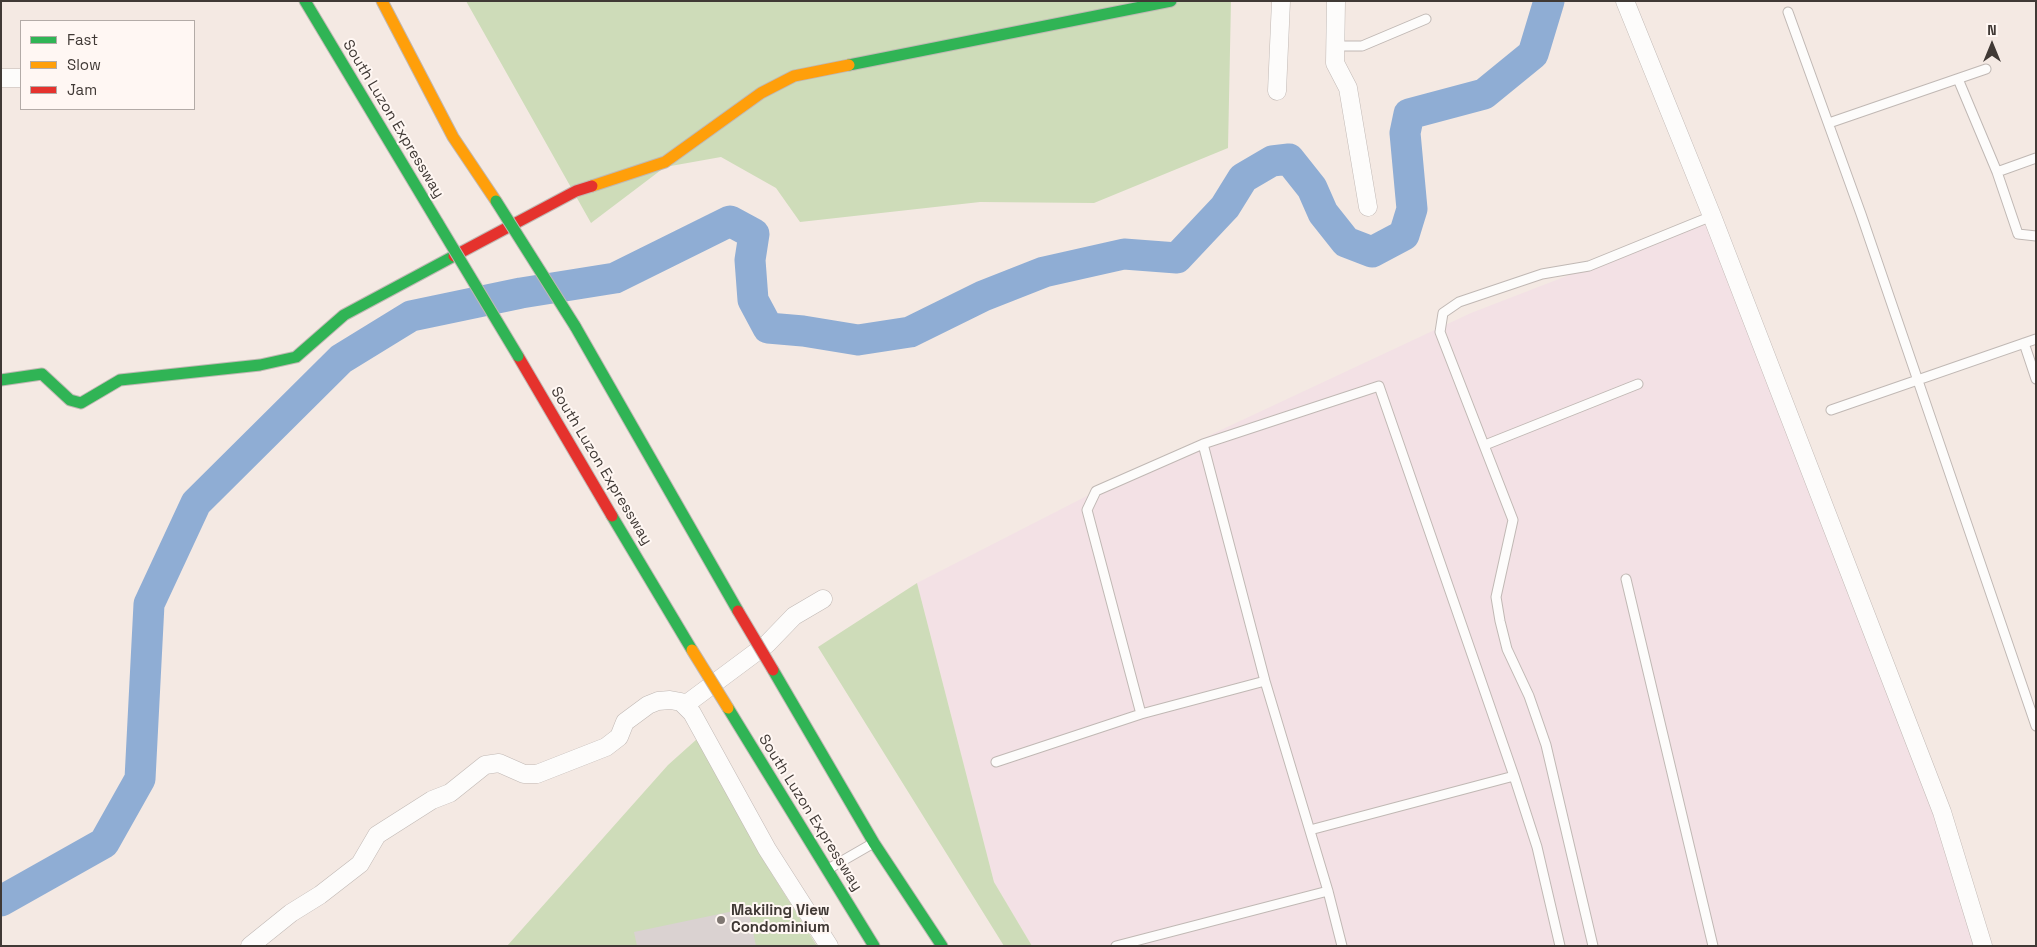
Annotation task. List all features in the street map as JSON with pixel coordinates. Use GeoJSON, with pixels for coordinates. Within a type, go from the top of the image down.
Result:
{"type":"FeatureCollection","features":[{"type":"Feature","properties":{"kind":"main road","name":"South Luzon Expressway"},"geometry":{"type":"LineString","coordinates":[[305,1],[692,650],[874,946]]}},
{"type":"Feature","properties":{"kind":"main road"},"geometry":{"type":"LineString","coordinates":[[382,1],[453,137],[575,326],[874,843],[942,946]]}},
{"type":"Feature","properties":{"kind":"main road"},"geometry":{"type":"LineString","coordinates":[[1,380],[42,374],[70,400],[81,403],[120,380],[260,365],[296,357],[344,315],[576,191],[665,162],[761,93],[794,76],[1171,1]]}},
{"type":"Feature","properties":{"kind":"street"},"geometry":{"type":"LineString","coordinates":[[1277,91],[1281,1]]}},
{"type":"Feature","properties":{"kind":"street"},"geometry":{"type":"LineString","coordinates":[[1336,1],[1336,63],[1348,88],[1368,207]]}},
{"type":"Feature","properties":{"kind":"street"},"geometry":{"type":"LineString","coordinates":[[1625,1],[1712,216],[1942,812],[1983,946]]}},
{"type":"Feature","properties":{"kind":"street"},"geometry":{"type":"LineString","coordinates":[[1,78],[20,78]]}},
{"type":"Feature","properties":{"kind":"street"},"geometry":{"type":"LineString","coordinates":[[685,705],[767,644],[794,616],[822,599]]}},
{"type":"Feature","properties":{"kind":"street"},"geometry":{"type":"LineString","coordinates":[[250,946],[291,913],[320,896],[360,864],[367,856],[373,838],[377,834],[432,800],[450,792],[485,765],[499,763],[524,774],[537,774],[606,746],[619,737],[625,722],[653,702],[670,700],[685,705],[692,714],[703,737],[782,874],[828,946]]}},
{"type":"Feature","properties":{"kind":"lane"},"geometry":{"type":"LineString","coordinates":[[1788,12],[1829,123],[2036,726]]}},
{"type":"Feature","properties":{"kind":"lane"},"geometry":{"type":"LineString","coordinates":[[1336,46],[1362,46],[1426,19]]}},
{"type":"Feature","properties":{"kind":"lane"},"geometry":{"type":"LineString","coordinates":[[1829,123],[1986,69]]}},
{"type":"Feature","properties":{"kind":"lane"},"geometry":{"type":"LineString","coordinates":[[1958,79],[1997,172],[2018,234],[2036,236]]}},
{"type":"Feature","properties":{"kind":"lane"},"geometry":{"type":"LineString","coordinates":[[1997,172],[2036,158]]}},
{"type":"Feature","properties":{"kind":"lane"},"geometry":{"type":"LineString","coordinates":[[1593,946],[1546,744],[1529,696],[1507,649],[1500,622],[1496,597],[1513,520],[1440,332],[1443,313],[1459,302],[1542,274],[1589,266],[1712,216]]}},
{"type":"Feature","properties":{"kind":"lane"},"geometry":{"type":"LineString","coordinates":[[1831,410],[2036,339]]}},
{"type":"Feature","properties":{"kind":"lane"},"geometry":{"type":"LineString","coordinates":[[2024,344],[2036,378]]}},
{"type":"Feature","properties":{"kind":"lane"},"geometry":{"type":"LineString","coordinates":[[1485,445],[1638,384]]}},
{"type":"Feature","properties":{"kind":"lane"},"geometry":{"type":"LineString","coordinates":[[1141,714],[1087,510],[1096,491],[1202,444],[1379,386],[1514,776],[1537,848],[1560,946]]}},
{"type":"Feature","properties":{"kind":"lane"},"geometry":{"type":"LineString","coordinates":[[1202,444],[1265,681],[1328,891],[1342,946]]}},
{"type":"Feature","properties":{"kind":"lane"},"geometry":{"type":"LineString","coordinates":[[1626,579],[1713,946]]}},
{"type":"Feature","properties":{"kind":"lane"},"geometry":{"type":"LineString","coordinates":[[996,762],[1141,714],[1265,681]]}},
{"type":"Feature","properties":{"kind":"lane"},"geometry":{"type":"LineString","coordinates":[[1310,830],[1514,776]]}},
{"type":"Feature","properties":{"kind":"lane"},"geometry":{"type":"LineString","coordinates":[[827,869],[874,843]]}},
{"type":"Feature","properties":{"kind":"lane"},"geometry":{"type":"LineString","coordinates":[[1116,946],[1328,891]]}},
{"type":"Feature","properties":{"kind":"shaded area"},"geometry":{"type":"Polygon","coordinates":[[[1709,221],[1989,946],[1032,946],[994,882],[917,583],[1161,458],[1471,313],[1709,221]]]}},
{"type":"Feature","properties":{"kind":"green space"},"geometry":{"type":"Polygon","coordinates":[[[466,1],[1231,1],[1228,148],[1094,203],[980,202],[800,222],[776,188],[721,157],[665,167],[591,223],[466,1]]]}},
{"type":"Feature","properties":{"kind":"green space"},"geometry":{"type":"Polygon","coordinates":[[[917,583],[994,882],[1032,946],[1004,946],[818,647],[917,583]]]}},
{"type":"Feature","properties":{"kind":"green space"},"geometry":{"type":"Polygon","coordinates":[[[697,739],[759,853],[817,946],[507,946],[668,765],[697,739]]]}},
{"type":"Feature","properties":{"kind":"building","name":"Makiling View Condominium"},"geometry":{"type":"Polygon","coordinates":[[[748,908],[756,946],[637,946],[634,932],[748,908]]]}},
{"type":"Feature","properties":{"kind":"waterway"},"geometry":{"type":"LineString","coordinates":[[1,901],[104,843],[140,779],[149,604],[196,503],[341,359],[411,316],[521,293],[615,278],[730,221],[754,234],[750,260],[753,300],[768,328],[803,331],[858,340],[910,332],[983,296],[1044,272],[1124,254],[1177,258],[1225,207],[1243,178],[1272,161],[1289,159],[1312,188],[1323,213],[1346,242],[1372,252],[1404,235],[1412,209],[1405,133],[1409,114],[1484,94],[1533,54],[1549,1]]}},
{"type":"Feature","properties":{"kind":"traffic: fast"},"geometry":{"type":"LineString","coordinates":[[305,1],[438,223]]}},
{"type":"Feature","properties":{"kind":"traffic: fast"},"geometry":{"type":"LineString","coordinates":[[849,65],[1171,1]]}},
{"type":"Feature","properties":{"kind":"traffic: fast"},"geometry":{"type":"LineString","coordinates":[[496,201],[575,326]]}},
{"type":"Feature","properties":{"kind":"traffic: fast"},"geometry":{"type":"LineString","coordinates":[[438,223],[518,356]]}},
{"type":"Feature","properties":{"kind":"traffic: fast"},"geometry":{"type":"LineString","coordinates":[[1,380],[42,374],[70,400],[81,403],[120,380],[260,365],[296,357],[344,315],[454,256]]}},
{"type":"Feature","properties":{"kind":"traffic: fast"},"geometry":{"type":"LineString","coordinates":[[575,326],[738,611]]}},
{"type":"Feature","properties":{"kind":"traffic: fast"},"geometry":{"type":"LineString","coordinates":[[612,516],[692,650]]}},
{"type":"Feature","properties":{"kind":"traffic: fast"},"geometry":{"type":"LineString","coordinates":[[773,670],[874,843],[942,946]]}},
{"type":"Feature","properties":{"kind":"traffic: fast"},"geometry":{"type":"LineString","coordinates":[[728,708],[874,946]]}},
{"type":"Feature","properties":{"kind":"traffic: slow"},"geometry":{"type":"LineString","coordinates":[[382,1],[453,137],[496,201]]}},
{"type":"Feature","properties":{"kind":"traffic: slow"},"geometry":{"type":"LineString","coordinates":[[592,186],[665,162],[761,93],[794,76],[849,65]]}},
{"type":"Feature","properties":{"kind":"traffic: slow"},"geometry":{"type":"LineString","coordinates":[[692,650],[728,708]]}},
{"type":"Feature","properties":{"kind":"traffic: jam"},"geometry":{"type":"LineString","coordinates":[[454,256],[576,191],[592,186]]}},
{"type":"Feature","properties":{"kind":"traffic: jam"},"geometry":{"type":"LineString","coordinates":[[518,356],[612,516]]}},
{"type":"Feature","properties":{"kind":"traffic: jam"},"geometry":{"type":"LineString","coordinates":[[738,611],[773,670]]}},
{"type":"Feature","properties":{"kind":"place","name":"Makiling View Condominium"},"geometry":{"type":"Point","coordinates":[721,920]}}]}
